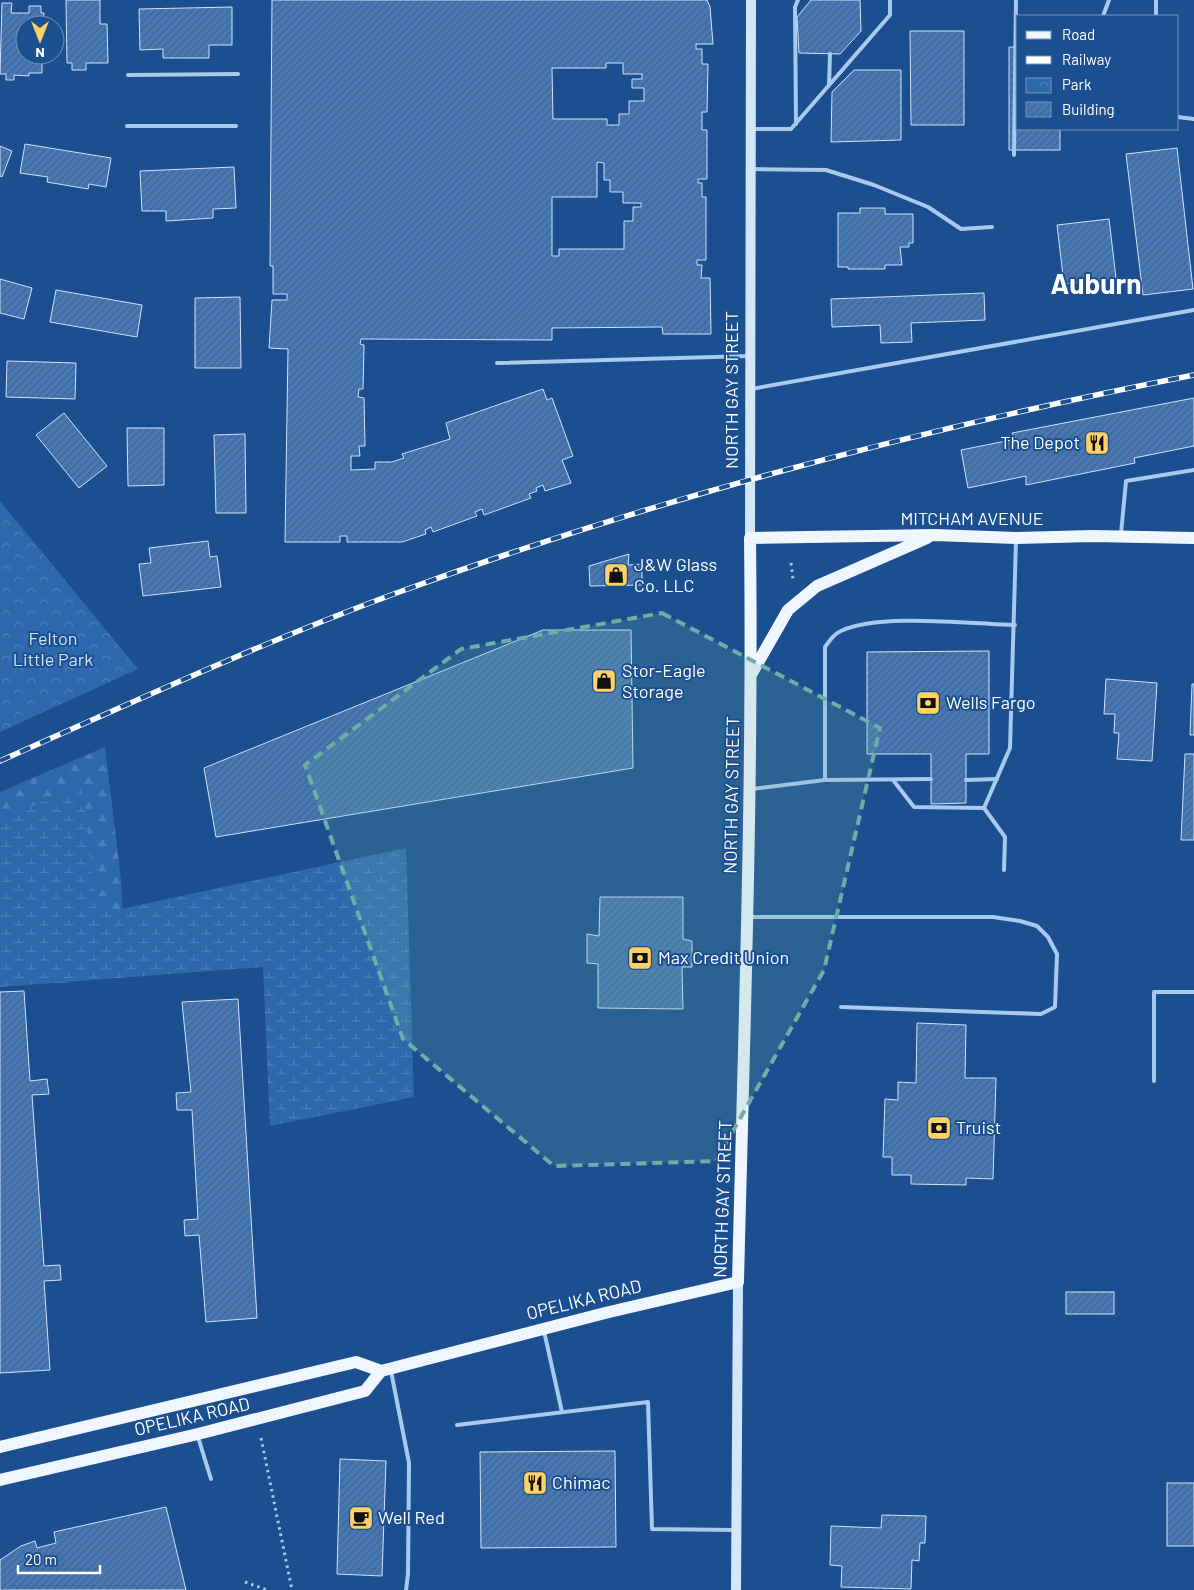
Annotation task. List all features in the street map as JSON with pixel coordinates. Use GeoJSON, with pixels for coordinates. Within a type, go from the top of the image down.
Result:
{"type":"FeatureCollection","features":[{"type":"Feature","properties":{"kind":"main road","name":"MITCHAM AVENUE"},"geometry":{"type":"LineString","coordinates":[[750,538],[934,535],[1016,538],[1121,536],[1194,538]]}},
{"type":"Feature","properties":{"kind":"main road"},"geometry":{"type":"LineString","coordinates":[[752,672],[788,610],[817,586],[934,535]]}},
{"type":"Feature","properties":{"kind":"main road","name":"NORTH GAY STREET"},"geometry":{"type":"LineString","coordinates":[[738,1282],[748,917],[752,672],[750,538]]}},
{"type":"Feature","properties":{"kind":"main road","name":"OPELIKA ROAD"},"geometry":{"type":"LineString","coordinates":[[0,1447],[356,1362],[386,1370],[544,1328],[738,1282]]}},
{"type":"Feature","properties":{"kind":"main road","name":"OPELIKA ROAD"},"geometry":{"type":"LineString","coordinates":[[0,1480],[198,1434],[365,1391],[386,1370]]}},
{"type":"Feature","properties":{"kind":"street","name":"NORTH GAY STREET"},"geometry":{"type":"LineString","coordinates":[[750,538],[751,0]]}},
{"type":"Feature","properties":{"kind":"street","name":"NORTH GAY STREET"},"geometry":{"type":"LineString","coordinates":[[736,1590],[738,1282]]}},
{"type":"Feature","properties":{"kind":"lane"},"geometry":{"type":"LineString","coordinates":[[796,124],[795,7],[798,0]]}},
{"type":"Feature","properties":{"kind":"lane"},"geometry":{"type":"LineString","coordinates":[[750,129],[791,130],[890,16],[890,0]]}},
{"type":"Feature","properties":{"kind":"lane"},"geometry":{"type":"LineString","coordinates":[[1014,155],[1016,0]]}},
{"type":"Feature","properties":{"kind":"lane"},"geometry":{"type":"LineString","coordinates":[[1104,15],[1109,0]]}},
{"type":"Feature","properties":{"kind":"lane"},"geometry":{"type":"LineString","coordinates":[[1156,0],[1156,15]]}},
{"type":"Feature","properties":{"kind":"lane"},"geometry":{"type":"LineString","coordinates":[[829,86],[830,54]]}},
{"type":"Feature","properties":{"kind":"lane"},"geometry":{"type":"LineString","coordinates":[[128,74],[238,74]]}},
{"type":"Feature","properties":{"kind":"lane"},"geometry":{"type":"LineString","coordinates":[[1179,117],[1194,119]]}},
{"type":"Feature","properties":{"kind":"lane"},"geometry":{"type":"LineString","coordinates":[[127,126],[236,126]]}},
{"type":"Feature","properties":{"kind":"lane"},"geometry":{"type":"LineString","coordinates":[[750,169],[826,170],[874,185],[928,207],[961,229],[992,228]]}},
{"type":"Feature","properties":{"kind":"lane"},"geometry":{"type":"LineString","coordinates":[[749,390],[1194,310]]}},
{"type":"Feature","properties":{"kind":"lane"},"geometry":{"type":"LineString","coordinates":[[497,362],[750,356]]}},
{"type":"Feature","properties":{"kind":"lane"},"geometry":{"type":"LineString","coordinates":[[1121,536],[1126,481],[1194,470]]}},
{"type":"Feature","properties":{"kind":"lane"},"geometry":{"type":"LineString","coordinates":[[984,808],[1010,748],[1016,538]]}},
{"type":"Feature","properties":{"kind":"lane"},"geometry":{"type":"LineString","coordinates":[[825,780],[825,647],[832,637],[841,631],[859,625],[891,621],[1015,625]]}},
{"type":"Feature","properties":{"kind":"lane"},"geometry":{"type":"LineString","coordinates":[[750,790],[825,780],[931,779]]}},
{"type":"Feature","properties":{"kind":"lane"},"geometry":{"type":"LineString","coordinates":[[966,780],[997,779]]}},
{"type":"Feature","properties":{"kind":"lane"},"geometry":{"type":"LineString","coordinates":[[893,780],[914,807],[984,808]]}},
{"type":"Feature","properties":{"kind":"lane"},"geometry":{"type":"LineString","coordinates":[[984,808],[1005,837],[1004,870]]}},
{"type":"Feature","properties":{"kind":"lane"},"geometry":{"type":"LineString","coordinates":[[748,917],[993,917],[1037,926],[1048,937],[1057,954],[1056,1007],[1041,1014],[841,1007]]}},
{"type":"Feature","properties":{"kind":"lane"},"geometry":{"type":"LineString","coordinates":[[1154,1081],[1154,992],[1194,992]]}},
{"type":"Feature","properties":{"kind":"lane"},"geometry":{"type":"LineString","coordinates":[[544,1328],[562,1412]]}},
{"type":"Feature","properties":{"kind":"lane"},"geometry":{"type":"LineString","coordinates":[[386,1370],[409,1463],[408,1574],[406,1590]]}},
{"type":"Feature","properties":{"kind":"lane"},"geometry":{"type":"LineString","coordinates":[[457,1425],[648,1402],[652,1529],[736,1530]]}},
{"type":"Feature","properties":{"kind":"lane"},"geometry":{"type":"LineString","coordinates":[[198,1434],[211,1479]]}},
{"type":"Feature","properties":{"kind":"path"},"geometry":{"type":"LineString","coordinates":[[261,1437],[292,1590]]}},
{"type":"Feature","properties":{"kind":"path"},"geometry":{"type":"LineString","coordinates":[[245,1582],[267,1590]]}},
{"type":"Feature","properties":{"kind":"highlighted area"},"geometry":{"type":"Polygon","coordinates":[[[662,613],[880,728],[824,970],[716,1161],[554,1166],[403,1039],[305,765],[461,649],[662,613]]]}},
{"type":"Feature","properties":{"kind":"green space","name":"Felton Little Park"},"geometry":{"type":"Polygon","coordinates":[[[0,501],[138,669],[0,732],[0,501]]]}},
{"type":"Feature","properties":{"kind":"green space"},"geometry":{"type":"Polygon","coordinates":[[[105,747],[121,879],[123,923],[102,957],[68,983],[30,983],[0,978],[0,792],[105,747]]]}},
{"type":"Feature","properties":{"kind":"green space"},"geometry":{"type":"Polygon","coordinates":[[[82,786],[97,914],[406,848],[414,1097],[270,1126],[263,967],[0,987],[0,819],[82,786]]]}},
{"type":"Feature","properties":{"kind":"building"},"geometry":{"type":"Polygon","coordinates":[[[66,0],[100,0],[100,24],[107,24],[108,63],[86,63],[86,70],[72,70],[72,63],[67,63],[66,0]]]}},
{"type":"Feature","properties":{"kind":"building"},"geometry":{"type":"Polygon","coordinates":[[[272,0],[707,0],[710,7],[713,44],[696,44],[696,49],[702,49],[702,64],[708,64],[707,112],[702,112],[702,130],[707,130],[707,179],[698,179],[698,183],[702,183],[702,197],[706,197],[706,260],[697,260],[697,265],[702,265],[701,278],[710,278],[711,334],[663,334],[662,327],[552,328],[552,340],[361,339],[360,344],[364,345],[363,389],[359,389],[358,397],[364,398],[365,446],[359,446],[360,456],[351,456],[351,470],[375,469],[375,462],[392,462],[404,458],[402,454],[450,439],[446,423],[543,389],[547,400],[552,398],[573,456],[562,460],[571,483],[545,491],[543,485],[536,488],[537,491],[529,494],[531,498],[484,515],[482,509],[475,512],[477,516],[433,532],[431,527],[425,530],[426,534],[402,542],[347,542],[347,536],[340,536],[340,542],[285,542],[288,349],[269,348],[272,300],[287,300],[287,294],[273,294],[273,266],[270,266],[272,0]],[[606,63],[606,68],[552,68],[553,119],[607,119],[607,125],[619,125],[619,114],[629,114],[629,101],[644,101],[644,88],[632,88],[632,79],[642,79],[642,74],[623,74],[623,63],[606,63]],[[597,162],[597,197],[552,197],[552,256],[559,256],[559,249],[624,249],[624,221],[633,221],[633,207],[641,207],[641,203],[623,203],[623,192],[610,192],[610,180],[604,180],[604,163],[597,162]]]}},
{"type":"Feature","properties":{"kind":"building"},"geometry":{"type":"Polygon","coordinates":[[[811,0],[860,0],[861,31],[840,54],[799,53],[797,17],[811,0]]]}},
{"type":"Feature","properties":{"kind":"building"},"geometry":{"type":"Polygon","coordinates":[[[2,3],[12,3],[11,13],[29,13],[29,6],[41,6],[41,13],[44,13],[44,15],[15,15],[15,65],[42,65],[42,73],[29,73],[29,76],[14,75],[14,80],[6,80],[6,74],[0,74],[2,3]]]}},
{"type":"Feature","properties":{"kind":"building"},"geometry":{"type":"Polygon","coordinates":[[[232,7],[232,45],[209,45],[209,58],[163,58],[163,49],[140,50],[139,9],[232,7]]]}},
{"type":"Feature","properties":{"kind":"building"},"geometry":{"type":"Polygon","coordinates":[[[910,31],[964,31],[964,125],[911,125],[910,31]]]}},
{"type":"Feature","properties":{"kind":"building"},"geometry":{"type":"Polygon","coordinates":[[[1009,47],[1016,47],[1016,130],[1060,130],[1060,150],[1009,150],[1009,47]]]}},
{"type":"Feature","properties":{"kind":"building"},"geometry":{"type":"Polygon","coordinates":[[[854,70],[901,70],[901,140],[831,142],[832,92],[854,70]]]}},
{"type":"Feature","properties":{"kind":"building"},"geometry":{"type":"Polygon","coordinates":[[[25,144],[111,158],[106,187],[89,184],[88,189],[47,182],[48,177],[20,173],[25,144]]]}},
{"type":"Feature","properties":{"kind":"building"},"geometry":{"type":"Polygon","coordinates":[[[0,146],[12,151],[2,177],[0,176],[0,146]]]}},
{"type":"Feature","properties":{"kind":"building"},"geometry":{"type":"Polygon","coordinates":[[[1177,148],[1193,289],[1143,295],[1126,154],[1177,148]]]}},
{"type":"Feature","properties":{"kind":"building"},"geometry":{"type":"Polygon","coordinates":[[[234,167],[236,208],[213,209],[213,218],[166,221],[166,211],[142,211],[140,171],[234,167]]]}},
{"type":"Feature","properties":{"kind":"building"},"geometry":{"type":"Polygon","coordinates":[[[860,208],[885,208],[885,214],[913,214],[913,243],[909,243],[909,247],[900,247],[902,265],[885,265],[885,269],[848,269],[848,267],[838,267],[838,213],[860,213],[860,208]]]}},
{"type":"Feature","properties":{"kind":"building"},"geometry":{"type":"Polygon","coordinates":[[[1109,219],[1116,278],[1064,284],[1057,225],[1109,219]]]}},
{"type":"Feature","properties":{"kind":"building"},"geometry":{"type":"Polygon","coordinates":[[[0,279],[32,288],[24,319],[0,313],[0,279]]]}},
{"type":"Feature","properties":{"kind":"building"},"geometry":{"type":"Polygon","coordinates":[[[56,290],[142,305],[137,337],[50,322],[56,290]]]}},
{"type":"Feature","properties":{"kind":"building"},"geometry":{"type":"Polygon","coordinates":[[[984,293],[985,320],[911,323],[912,342],[881,343],[880,325],[832,327],[831,299],[984,293]]]}},
{"type":"Feature","properties":{"kind":"building"},"geometry":{"type":"Polygon","coordinates":[[[240,297],[241,368],[195,368],[195,298],[240,297]]]}},
{"type":"Feature","properties":{"kind":"building"},"geometry":{"type":"Polygon","coordinates":[[[7,361],[76,363],[75,399],[6,397],[7,361]]]}},
{"type":"Feature","properties":{"kind":"building","name":"The Depot"},"geometry":{"type":"Polygon","coordinates":[[[1194,398],[1194,446],[1134,458],[1135,463],[1026,485],[1026,476],[968,488],[961,450],[1016,439],[1012,433],[1194,398]]]}},
{"type":"Feature","properties":{"kind":"building"},"geometry":{"type":"Polygon","coordinates":[[[64,413],[107,466],[79,488],[36,435],[64,413]]]}},
{"type":"Feature","properties":{"kind":"building"},"geometry":{"type":"Polygon","coordinates":[[[127,428],[164,428],[164,485],[128,486],[127,428]]]}},
{"type":"Feature","properties":{"kind":"building"},"geometry":{"type":"Polygon","coordinates":[[[245,434],[246,513],[216,513],[214,435],[245,434]]]}},
{"type":"Feature","properties":{"kind":"building"},"geometry":{"type":"Polygon","coordinates":[[[208,541],[210,557],[217,556],[221,587],[143,596],[139,564],[151,563],[149,548],[208,541]]]}},
{"type":"Feature","properties":{"kind":"building","name":"J&W Glass Co. LLC"},"geometry":{"type":"Polygon","coordinates":[[[629,554],[628,565],[642,564],[642,585],[590,586],[589,566],[629,554]]]}},
{"type":"Feature","properties":{"kind":"building"},"geometry":{"type":"Polygon","coordinates":[[[543,630],[631,630],[633,768],[216,837],[204,768],[543,630]]]}},
{"type":"Feature","properties":{"kind":"building","name":"Wells Fargo"},"geometry":{"type":"Polygon","coordinates":[[[989,651],[989,754],[966,754],[966,803],[931,804],[931,754],[867,754],[867,652],[989,651]]]}},
{"type":"Feature","properties":{"kind":"building"},"geometry":{"type":"Polygon","coordinates":[[[1106,679],[1157,683],[1152,761],[1117,759],[1119,733],[1114,733],[1115,714],[1104,714],[1106,679]]]}},
{"type":"Feature","properties":{"kind":"building"},"geometry":{"type":"Polygon","coordinates":[[[1192,684],[1194,684],[1194,735],[1190,735],[1192,684]]]}},
{"type":"Feature","properties":{"kind":"building"},"geometry":{"type":"Polygon","coordinates":[[[1185,754],[1194,754],[1194,840],[1181,840],[1185,754]]]}},
{"type":"Feature","properties":{"kind":"building","name":"Max Credit Union"},"geometry":{"type":"Polygon","coordinates":[[[600,897],[683,897],[683,939],[692,941],[692,967],[682,967],[683,1009],[598,1008],[598,964],[587,963],[587,934],[599,936],[600,897]]]}},
{"type":"Feature","properties":{"kind":"building"},"geometry":{"type":"Polygon","coordinates":[[[24,991],[30,1081],[47,1079],[49,1094],[32,1095],[44,1266],[60,1265],[61,1280],[44,1281],[50,1370],[0,1373],[0,992],[24,991]]]}},
{"type":"Feature","properties":{"kind":"building"},"geometry":{"type":"Polygon","coordinates":[[[238,999],[257,1318],[206,1322],[199,1235],[185,1236],[184,1220],[198,1219],[192,1110],[177,1110],[176,1093],[191,1092],[182,1002],[238,999]]]}},
{"type":"Feature","properties":{"kind":"building","name":"Truist"},"geometry":{"type":"Polygon","coordinates":[[[917,1023],[966,1025],[965,1078],[996,1078],[993,1179],[966,1178],[966,1185],[911,1184],[911,1175],[892,1175],[892,1157],[883,1157],[885,1099],[898,1100],[898,1082],[916,1083],[917,1023]]]}},
{"type":"Feature","properties":{"kind":"building"},"geometry":{"type":"Polygon","coordinates":[[[1066,1292],[1114,1292],[1114,1314],[1066,1314],[1066,1292]]]}},
{"type":"Feature","properties":{"kind":"building"},"geometry":{"type":"Polygon","coordinates":[[[615,1451],[616,1547],[481,1548],[480,1452],[615,1451]]]}},
{"type":"Feature","properties":{"kind":"building","name":"Well Red"},"geometry":{"type":"Polygon","coordinates":[[[340,1459],[386,1461],[382,1576],[337,1574],[340,1459]]]}},
{"type":"Feature","properties":{"kind":"building"},"geometry":{"type":"Polygon","coordinates":[[[1167,1483],[1194,1483],[1194,1546],[1167,1546],[1167,1483]]]}},
{"type":"Feature","properties":{"kind":"building"},"geometry":{"type":"Polygon","coordinates":[[[166,1507],[186,1590],[0,1590],[0,1560],[21,1546],[35,1541],[37,1548],[56,1543],[54,1532],[166,1507]]]}},
{"type":"Feature","properties":{"kind":"building"},"geometry":{"type":"Polygon","coordinates":[[[882,1515],[926,1516],[925,1543],[920,1543],[919,1561],[912,1560],[911,1589],[841,1587],[842,1566],[830,1565],[831,1526],[881,1528],[882,1515]]]}},
{"type":"Feature","properties":{"kind":"railway"},"geometry":{"type":"LineString","coordinates":[[0,761],[300,630],[402,591],[597,525],[695,495],[893,442],[993,418],[1194,375]]}},
{"type":"Feature","properties":{"kind":"place","name":"The Depot"},"geometry":{"type":"Point","coordinates":[1097,443]}},
{"type":"Feature","properties":{"kind":"place","name":"J&W Glass Co. LLC"},"geometry":{"type":"Point","coordinates":[616,575]}},
{"type":"Feature","properties":{"kind":"place","name":"Stor-Eagle Storage"},"geometry":{"type":"Point","coordinates":[604,681]}},
{"type":"Feature","properties":{"kind":"place","name":"Wells Fargo"},"geometry":{"type":"Point","coordinates":[928,703]}},
{"type":"Feature","properties":{"kind":"place","name":"Max Credit Union"},"geometry":{"type":"Point","coordinates":[640,958]}},
{"type":"Feature","properties":{"kind":"place","name":"Truist"},"geometry":{"type":"Point","coordinates":[939,1128]}},
{"type":"Feature","properties":{"kind":"place","name":"Chimac"},"geometry":{"type":"Point","coordinates":[535,1483]}},
{"type":"Feature","properties":{"kind":"place","name":"Well Red"},"geometry":{"type":"Point","coordinates":[361,1518]}},
{"type":"Feature","properties":{"kind":"district","name":"Auburn"},"geometry":{"type":"Point","coordinates":[1096,284]}}]}
